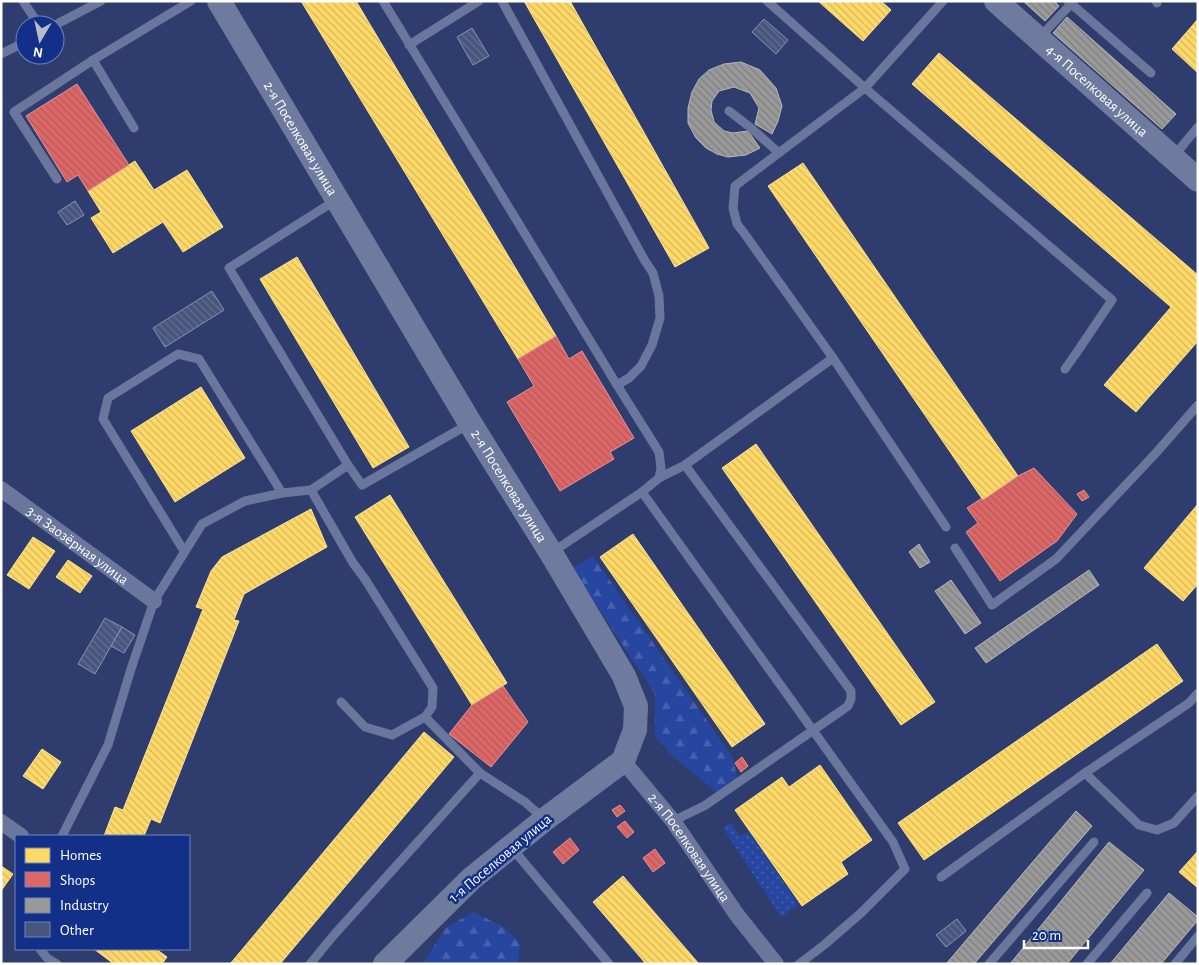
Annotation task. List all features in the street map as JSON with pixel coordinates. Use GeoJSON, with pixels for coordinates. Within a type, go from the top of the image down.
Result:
{"type":"FeatureCollection","features":[{"type":"Feature","properties":{"kind":"street","name":"2-я Поселковая улица"},"geometry":{"type":"LineString","coordinates":[[219,1],[336,200],[624,676],[636,706],[635,730],[623,761],[673,821],[737,915],[776,964]]}},
{"type":"Feature","properties":{"kind":"street","name":"4-я Поселковая улица"},"geometry":{"type":"LineString","coordinates":[[996,1],[1198,180]]}},
{"type":"Feature","properties":{"kind":"street","name":"3-я Заозёрная улица"},"geometry":{"type":"LineString","coordinates":[[1,489],[154,601]]}},
{"type":"Feature","properties":{"kind":"street","name":"1-я Поселковая улица"},"geometry":{"type":"LineString","coordinates":[[385,964],[471,880],[544,820],[623,761]]}},
{"type":"Feature","properties":{"kind":"street"},"geometry":{"type":"LineString","coordinates":[[1,822],[20,835]]}},
{"type":"Feature","properties":{"kind":"lane"},"geometry":{"type":"LineString","coordinates":[[23,1],[32,15]]}},
{"type":"Feature","properties":{"kind":"lane"},"geometry":{"type":"LineString","coordinates":[[65,21],[101,1]]}},
{"type":"Feature","properties":{"kind":"lane"},"geometry":{"type":"LineString","coordinates":[[57,179],[14,112],[93,60],[191,1]]}},
{"type":"Feature","properties":{"kind":"lane"},"geometry":{"type":"LineString","coordinates":[[383,1],[659,452],[660,478]]}},
{"type":"Feature","properties":{"kind":"lane"},"geometry":{"type":"LineString","coordinates":[[409,45],[479,1]]}},
{"type":"Feature","properties":{"kind":"lane"},"geometry":{"type":"LineString","coordinates":[[502,1],[653,274],[659,296],[660,318],[652,344],[642,366],[629,378],[617,385]]}},
{"type":"Feature","properties":{"kind":"lane"},"geometry":{"type":"LineString","coordinates":[[767,1],[865,88],[1112,300],[1064,369]]}},
{"type":"Feature","properties":{"kind":"lane"},"geometry":{"type":"LineString","coordinates":[[943,1],[865,88],[735,186],[733,208],[737,224],[833,358],[946,527]]}},
{"type":"Feature","properties":{"kind":"lane"},"geometry":{"type":"LineString","coordinates":[[1039,38],[1069,3],[1151,73]]}},
{"type":"Feature","properties":{"kind":"lane"},"geometry":{"type":"LineString","coordinates":[[1,54],[15,47]]}},
{"type":"Feature","properties":{"kind":"lane"},"geometry":{"type":"LineString","coordinates":[[93,60],[134,128]]}},
{"type":"Feature","properties":{"kind":"lane"},"geometry":{"type":"LineString","coordinates":[[729,111],[779,153]]}},
{"type":"Feature","properties":{"kind":"lane"},"geometry":{"type":"LineString","coordinates":[[1172,157],[1198,128]]}},
{"type":"Feature","properties":{"kind":"lane"},"geometry":{"type":"LineString","coordinates":[[336,200],[229,268],[362,485],[470,423]]}},
{"type":"Feature","properties":{"kind":"lane"},"geometry":{"type":"LineString","coordinates":[[184,551],[103,418],[108,398],[178,354],[199,359],[282,493]]}},
{"type":"Feature","properties":{"kind":"lane"},"geometry":{"type":"LineString","coordinates":[[551,553],[660,478],[685,465],[833,358]]}},
{"type":"Feature","properties":{"kind":"lane"},"geometry":{"type":"LineString","coordinates":[[955,548],[992,605],[1056,559],[1198,405]]}},
{"type":"Feature","properties":{"kind":"lane"},"geometry":{"type":"LineString","coordinates":[[63,835],[108,745],[154,601],[202,524],[245,501],[282,493],[311,490],[348,465]]}},
{"type":"Feature","properties":{"kind":"lane"},"geometry":{"type":"LineString","coordinates":[[673,821],[704,806],[848,706],[851,699],[851,691],[685,465]]}},
{"type":"Feature","properties":{"kind":"lane"},"geometry":{"type":"LineString","coordinates":[[311,490],[353,564],[365,579],[433,688],[432,707],[425,717],[392,735],[365,727],[341,702]]}},
{"type":"Feature","properties":{"kind":"lane"},"geometry":{"type":"LineString","coordinates":[[642,492],[893,842],[906,869],[861,913],[799,964]]}},
{"type":"Feature","properties":{"kind":"lane"},"geometry":{"type":"LineString","coordinates":[[942,877],[1085,774],[1189,703],[1198,693]]}},
{"type":"Feature","properties":{"kind":"lane"},"geometry":{"type":"LineString","coordinates":[[425,717],[480,773],[525,802],[544,820]]}},
{"type":"Feature","properties":{"kind":"lane"},"geometry":{"type":"LineString","coordinates":[[310,964],[480,773]]}},
{"type":"Feature","properties":{"kind":"lane"},"geometry":{"type":"LineString","coordinates":[[1085,774],[1139,825],[1157,830],[1174,823],[1198,796]]}},
{"type":"Feature","properties":{"kind":"lane"},"geometry":{"type":"LineString","coordinates":[[989,964],[1094,842]]}},
{"type":"Feature","properties":{"kind":"lane"},"geometry":{"type":"LineString","coordinates":[[511,846],[609,964]]}},
{"type":"Feature","properties":{"kind":"lane"},"geometry":{"type":"LineString","coordinates":[[1087,964],[1146,893]]}},
{"type":"Feature","properties":{"kind":"lane"},"geometry":{"type":"LineString","coordinates":[[1175,964],[1198,936]]}},
{"type":"Feature","properties":{"kind":"lane"},"geometry":{"type":"LineString","coordinates":[[41,950],[47,958],[57,964]]}},
{"type":"Feature","properties":{"kind":"green space"},"geometry":{"type":"Polygon","coordinates":[[[593,556],[733,758],[737,778],[716,792],[671,755],[655,736],[655,694],[572,568],[593,556]]]}},
{"type":"Feature","properties":{"kind":"green space"},"geometry":{"type":"Polygon","coordinates":[[[731,823],[740,837],[748,831],[799,905],[781,917],[723,828],[731,823]]]}},
{"type":"Feature","properties":{"kind":"green space"},"geometry":{"type":"Polygon","coordinates":[[[473,912],[504,927],[520,944],[518,964],[422,964],[446,928],[473,912]]]}},
{"type":"Feature","properties":{"kind":"building: Homes"},"geometry":{"type":"Polygon","coordinates":[[[301,1],[356,1],[556,336],[518,359],[301,1]]]}},
{"type":"Feature","properties":{"kind":"building: Homes"},"geometry":{"type":"Polygon","coordinates":[[[524,1],[570,1],[709,248],[675,267],[524,1]]]}},
{"type":"Feature","properties":{"kind":"building: Homes"},"geometry":{"type":"Polygon","coordinates":[[[818,1],[881,1],[891,10],[863,41],[818,1]]]}},
{"type":"Feature","properties":{"kind":"building: Homes"},"geometry":{"type":"Polygon","coordinates":[[[1198,19],[1198,73],[1172,49],[1198,19]]]}},
{"type":"Feature","properties":{"kind":"building: Homes"},"geometry":{"type":"Polygon","coordinates":[[[939,53],[1198,275],[1198,341],[1136,412],[1104,385],[1171,307],[912,84],[939,53]]]}},
{"type":"Feature","properties":{"kind":"building: Homes"},"geometry":{"type":"Polygon","coordinates":[[[135,161],[154,190],[187,170],[223,227],[183,252],[163,222],[113,253],[91,218],[101,212],[88,191],[135,161]]]}},
{"type":"Feature","properties":{"kind":"building: Homes"},"geometry":{"type":"Polygon","coordinates":[[[803,163],[1018,476],[983,500],[768,186],[803,163]]]}},
{"type":"Feature","properties":{"kind":"building: Homes"},"geometry":{"type":"Polygon","coordinates":[[[297,257],[409,447],[373,468],[260,279],[297,257]]]}},
{"type":"Feature","properties":{"kind":"building: Homes"},"geometry":{"type":"Polygon","coordinates":[[[201,387],[245,458],[175,502],[131,431],[201,387]]]}},
{"type":"Feature","properties":{"kind":"building: Homes"},"geometry":{"type":"Polygon","coordinates":[[[756,444],[935,702],[901,725],[722,468],[756,444]]]}},
{"type":"Feature","properties":{"kind":"building: Homes"},"geometry":{"type":"Polygon","coordinates":[[[390,495],[507,683],[472,705],[355,517],[390,495]]]}},
{"type":"Feature","properties":{"kind":"building: Homes"},"geometry":{"type":"Polygon","coordinates":[[[1198,504],[1198,584],[1183,601],[1144,568],[1198,504]]]}},
{"type":"Feature","properties":{"kind":"building: Homes"},"geometry":{"type":"Polygon","coordinates":[[[311,509],[327,547],[244,594],[234,620],[239,621],[160,823],[151,819],[144,835],[104,835],[115,807],[123,810],[203,609],[196,607],[211,571],[222,557],[311,509]]]}},
{"type":"Feature","properties":{"kind":"building: Homes"},"geometry":{"type":"Polygon","coordinates":[[[633,534],[765,724],[732,747],[600,557],[633,534]]]}},
{"type":"Feature","properties":{"kind":"building: Homes"},"geometry":{"type":"Polygon","coordinates":[[[33,537],[55,551],[29,589],[7,575],[33,537]]]}},
{"type":"Feature","properties":{"kind":"building: Homes"},"geometry":{"type":"Polygon","coordinates":[[[68,560],[92,576],[80,593],[56,577],[68,560]]]}},
{"type":"Feature","properties":{"kind":"building: Homes"},"geometry":{"type":"Polygon","coordinates":[[[1157,644],[1183,681],[924,860],[898,823],[1157,644]]]}},
{"type":"Feature","properties":{"kind":"building: Homes"},"geometry":{"type":"Polygon","coordinates":[[[424,732],[454,757],[280,964],[230,964],[424,732]]]}},
{"type":"Feature","properties":{"kind":"building: Homes"},"geometry":{"type":"Polygon","coordinates":[[[42,749],[61,762],[43,789],[23,776],[42,749]]]}},
{"type":"Feature","properties":{"kind":"building: Homes"},"geometry":{"type":"Polygon","coordinates":[[[820,765],[872,840],[841,862],[848,874],[802,906],[735,810],[782,777],[789,787],[820,765]]]}},
{"type":"Feature","properties":{"kind":"building: Homes"},"geometry":{"type":"Polygon","coordinates":[[[1198,851],[1198,888],[1179,872],[1198,851]]]}},
{"type":"Feature","properties":{"kind":"building: Homes"},"geometry":{"type":"Polygon","coordinates":[[[1,866],[13,874],[1,891],[1,866]]]}},
{"type":"Feature","properties":{"kind":"building: Homes"},"geometry":{"type":"Polygon","coordinates":[[[623,876],[699,964],[646,964],[593,902],[623,876]]]}},
{"type":"Feature","properties":{"kind":"building: Homes"},"geometry":{"type":"Polygon","coordinates":[[[95,950],[157,950],[167,957],[162,964],[114,964],[95,950]]]}},
{"type":"Feature","properties":{"kind":"building: Shops"},"geometry":{"type":"Polygon","coordinates":[[[77,84],[129,165],[88,191],[78,175],[67,182],[26,116],[77,84]]]}},
{"type":"Feature","properties":{"kind":"building: Shops"},"geometry":{"type":"Polygon","coordinates":[[[556,336],[569,359],[582,351],[634,438],[610,452],[614,459],[560,491],[507,402],[534,386],[518,359],[556,336]]]}},
{"type":"Feature","properties":{"kind":"building: Shops"},"geometry":{"type":"Polygon","coordinates":[[[1034,468],[1077,514],[1057,541],[1000,581],[966,532],[978,523],[967,508],[1034,468]]]}},
{"type":"Feature","properties":{"kind":"building: Shops"},"geometry":{"type":"Polygon","coordinates":[[[1084,490],[1089,497],[1082,501],[1077,494],[1084,490]]]}},
{"type":"Feature","properties":{"kind":"building: Shops"},"geometry":{"type":"Polygon","coordinates":[[[503,686],[528,722],[491,767],[449,734],[472,705],[503,686]]]}},
{"type":"Feature","properties":{"kind":"building: Shops"},"geometry":{"type":"Polygon","coordinates":[[[742,757],[748,766],[741,772],[735,763],[742,757]]]}},
{"type":"Feature","properties":{"kind":"building: Shops"},"geometry":{"type":"Polygon","coordinates":[[[620,805],[625,811],[617,817],[612,810],[620,805]]]}},
{"type":"Feature","properties":{"kind":"building: Shops"},"geometry":{"type":"Polygon","coordinates":[[[625,821],[634,832],[627,838],[617,827],[625,821]]]}},
{"type":"Feature","properties":{"kind":"building: Shops"},"geometry":{"type":"Polygon","coordinates":[[[570,838],[579,850],[563,864],[553,852],[570,838]]]}},
{"type":"Feature","properties":{"kind":"building: Shops"},"geometry":{"type":"Polygon","coordinates":[[[655,849],[665,863],[653,872],[643,858],[655,849]]]}},
{"type":"Feature","properties":{"kind":"building: Industry"},"geometry":{"type":"Polygon","coordinates":[[[1023,1],[1054,1],[1059,6],[1045,21],[1023,1]]]}},
{"type":"Feature","properties":{"kind":"building: Industry"},"geometry":{"type":"Polygon","coordinates":[[[1067,17],[1176,114],[1162,129],[1053,33],[1067,17]]]}},
{"type":"Feature","properties":{"kind":"building: Industry"},"geometry":{"type":"Polygon","coordinates":[[[741,62],[760,70],[776,88],[782,106],[772,134],[755,124],[759,108],[750,93],[734,87],[719,91],[712,101],[711,110],[714,122],[724,131],[733,133],[748,131],[760,148],[746,155],[728,157],[706,148],[696,138],[688,123],[688,108],[692,92],[699,79],[709,70],[724,64],[741,62]]]}},
{"type":"Feature","properties":{"kind":"building: Industry"},"geometry":{"type":"Polygon","coordinates":[[[919,544],[930,562],[920,568],[909,552],[919,544]]]}},
{"type":"Feature","properties":{"kind":"building: Industry"},"geometry":{"type":"Polygon","coordinates":[[[1089,570],[1099,585],[986,663],[975,648],[1089,570]]]}},
{"type":"Feature","properties":{"kind":"building: Industry"},"geometry":{"type":"Polygon","coordinates":[[[951,580],[981,623],[965,634],[935,591],[951,580]]]}},
{"type":"Feature","properties":{"kind":"building: Industry"},"geometry":{"type":"Polygon","coordinates":[[[1076,811],[1092,826],[974,964],[946,964],[1076,811]]]}},
{"type":"Feature","properties":{"kind":"building: Industry"},"geometry":{"type":"Polygon","coordinates":[[[1109,842],[1144,870],[1067,964],[1010,964],[1109,842]]]}},
{"type":"Feature","properties":{"kind":"building: Industry"},"geometry":{"type":"Polygon","coordinates":[[[1169,893],[1198,917],[1198,920],[1161,964],[1110,964],[1169,893]]]}},
{"type":"Feature","properties":{"kind":"building: Other"},"geometry":{"type":"Polygon","coordinates":[[[764,19],[788,40],[776,54],[752,32],[764,19]]]}},
{"type":"Feature","properties":{"kind":"building: Other"},"geometry":{"type":"Polygon","coordinates":[[[472,28],[489,56],[473,65],[457,37],[472,28]]]}},
{"type":"Feature","properties":{"kind":"building: Other"},"geometry":{"type":"Polygon","coordinates":[[[75,201],[84,215],[67,225],[58,212],[75,201]]]}},
{"type":"Feature","properties":{"kind":"building: Other"},"geometry":{"type":"Polygon","coordinates":[[[212,291],[224,310],[165,347],[153,328],[212,291]]]}},
{"type":"Feature","properties":{"kind":"building: Other"},"geometry":{"type":"Polygon","coordinates":[[[105,618],[122,627],[95,674],[78,664],[105,618]]]}},
{"type":"Feature","properties":{"kind":"building: Other"},"geometry":{"type":"Polygon","coordinates":[[[122,627],[135,635],[124,653],[111,646],[122,627]]]}},
{"type":"Feature","properties":{"kind":"building: Other"},"geometry":{"type":"Polygon","coordinates":[[[957,919],[966,931],[946,947],[936,935],[957,919]]]}}]}
